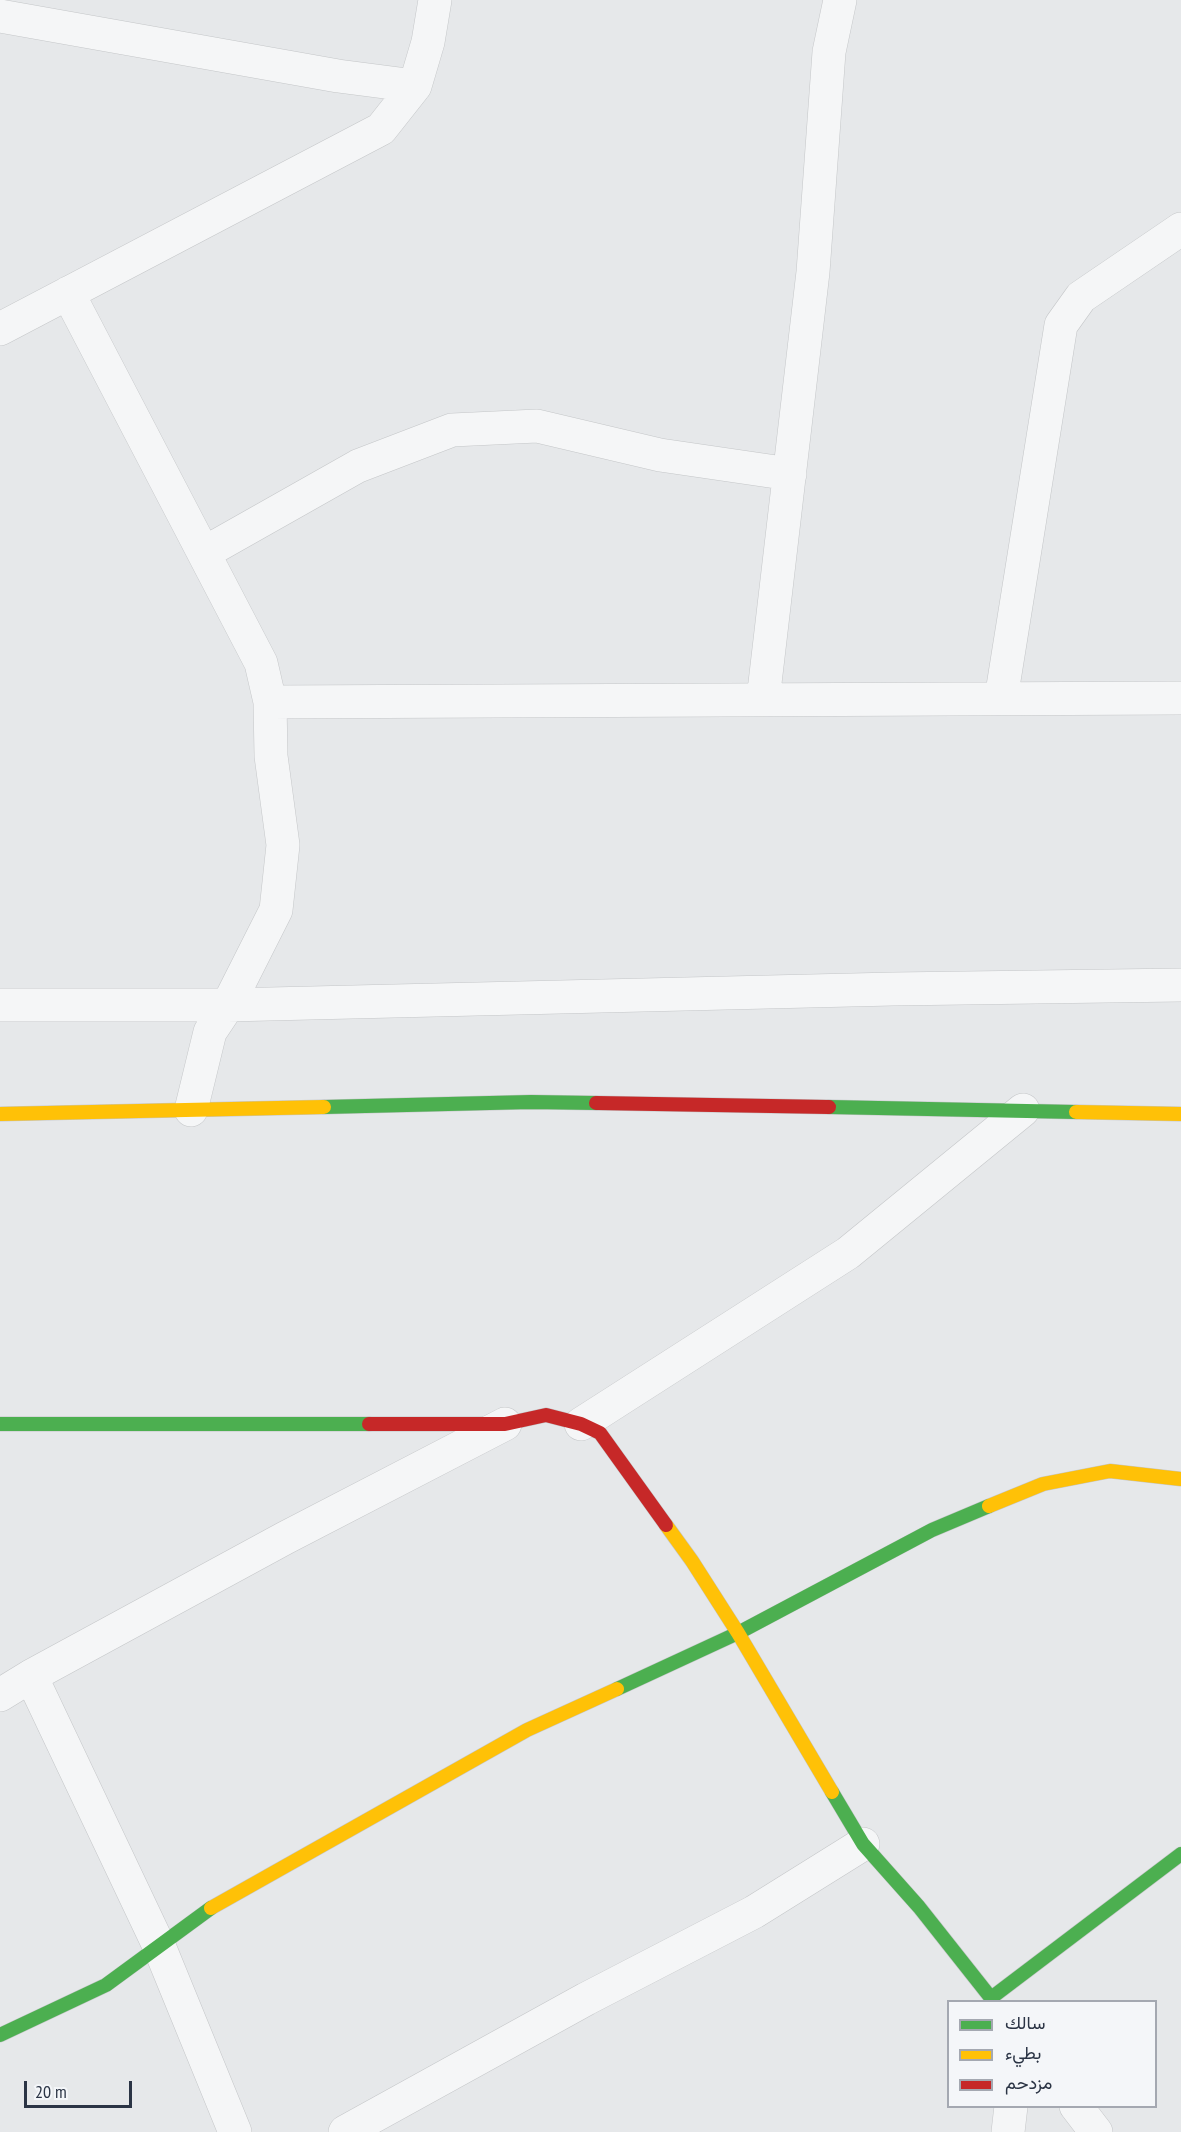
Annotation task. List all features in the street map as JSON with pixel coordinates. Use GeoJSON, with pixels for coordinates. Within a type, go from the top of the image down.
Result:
{"type":"FeatureCollection","features":[{"type":"Feature","properties":{"kind":"street"},"geometry":{"type":"LineString","coordinates":[[0,329],[381,129],[415,86],[428,42],[435,0]]}},
{"type":"Feature","properties":{"kind":"street"},"geometry":{"type":"LineString","coordinates":[[763,700],[813,272],[830,52],[840,0]]}},
{"type":"Feature","properties":{"kind":"street"},"geometry":{"type":"LineString","coordinates":[[2,18],[326,74],[415,86]]}},
{"type":"Feature","properties":{"kind":"street"},"geometry":{"type":"LineString","coordinates":[[1001,699],[1061,326],[1082,297],[1181,229]]}},
{"type":"Feature","properties":{"kind":"street"},"geometry":{"type":"LineString","coordinates":[[68,293],[261,663],[270,702],[271,756],[283,845],[276,910],[228,1005],[210,1032],[190,1110]]}},
{"type":"Feature","properties":{"kind":"street"},"geometry":{"type":"LineString","coordinates":[[204,553],[358,466],[452,430],[537,426],[660,455],[790,474]]}},
{"type":"Feature","properties":{"kind":"street"},"geometry":{"type":"LineString","coordinates":[[270,702],[1181,698]]}},
{"type":"Feature","properties":{"kind":"street"},"geometry":{"type":"LineString","coordinates":[[0,1005],[228,1005],[893,989],[1181,985]]}},
{"type":"Feature","properties":{"kind":"street"},"geometry":{"type":"LineString","coordinates":[[0,1114],[531,1102],[1181,1114]]}},
{"type":"Feature","properties":{"kind":"street"},"geometry":{"type":"LineString","coordinates":[[581,1424],[848,1253],[1023,1110]]}},
{"type":"Feature","properties":{"kind":"street"},"geometry":{"type":"LineString","coordinates":[[0,1695],[285,1538],[505,1424],[546,1414],[581,1424],[600,1433],[692,1561],[738,1633],[863,1844],[919,1907],[992,2000],[1181,1854]]}},
{"type":"Feature","properties":{"kind":"street"},"geometry":{"type":"LineString","coordinates":[[0,1424],[505,1424]]}},
{"type":"Feature","properties":{"kind":"street"},"geometry":{"type":"LineString","coordinates":[[0,2035],[106,1985],[214,1905],[527,1730],[738,1633],[932,1530],[1043,1484],[1110,1471],[1181,1479]]}},
{"type":"Feature","properties":{"kind":"street"},"geometry":{"type":"LineString","coordinates":[[31,1676],[159,1946],[235,2132]]}},
{"type":"Feature","properties":{"kind":"street"},"geometry":{"type":"LineString","coordinates":[[345,2132],[586,1999],[754,1912],[863,1844]]}},
{"type":"Feature","properties":{"kind":"street"},"geometry":{"type":"LineString","coordinates":[[1008,2132],[1011,2108]]}},
{"type":"Feature","properties":{"kind":"street"},"geometry":{"type":"LineString","coordinates":[[1078,2108],[1096,2132]]}},
{"type":"Feature","properties":{"kind":"traffic: fast"},"geometry":{"type":"LineString","coordinates":[[324,1107],[531,1102],[596,1103]]}},
{"type":"Feature","properties":{"kind":"traffic: fast"},"geometry":{"type":"LineString","coordinates":[[829,1107],[1076,1112]]}},
{"type":"Feature","properties":{"kind":"traffic: fast"},"geometry":{"type":"LineString","coordinates":[[0,1424],[369,1424]]}},
{"type":"Feature","properties":{"kind":"traffic: fast"},"geometry":{"type":"LineString","coordinates":[[617,1689],[738,1633],[932,1530],[989,1506]]}},
{"type":"Feature","properties":{"kind":"traffic: fast"},"geometry":{"type":"LineString","coordinates":[[832,1792],[863,1844],[919,1907],[991,1998],[1181,1854]]}},
{"type":"Feature","properties":{"kind":"traffic: fast"},"geometry":{"type":"LineString","coordinates":[[0,2035],[106,1985],[211,1908]]}},
{"type":"Feature","properties":{"kind":"traffic: slow"},"geometry":{"type":"LineString","coordinates":[[0,1114],[324,1107]]}},
{"type":"Feature","properties":{"kind":"traffic: slow"},"geometry":{"type":"LineString","coordinates":[[1076,1112],[1181,1114]]}},
{"type":"Feature","properties":{"kind":"traffic: slow"},"geometry":{"type":"LineString","coordinates":[[989,1506],[1043,1484],[1110,1471],[1181,1479]]}},
{"type":"Feature","properties":{"kind":"traffic: slow"},"geometry":{"type":"LineString","coordinates":[[666,1525],[738,1633],[832,1792]]}},
{"type":"Feature","properties":{"kind":"traffic: slow"},"geometry":{"type":"LineString","coordinates":[[211,1908],[527,1730],[617,1689]]}},
{"type":"Feature","properties":{"kind":"traffic: jam"},"geometry":{"type":"LineString","coordinates":[[596,1103],[829,1107]]}},
{"type":"Feature","properties":{"kind":"traffic: jam"},"geometry":{"type":"LineString","coordinates":[[369,1424],[505,1424],[546,1415],[581,1424],[600,1433],[666,1525]]}}]}
